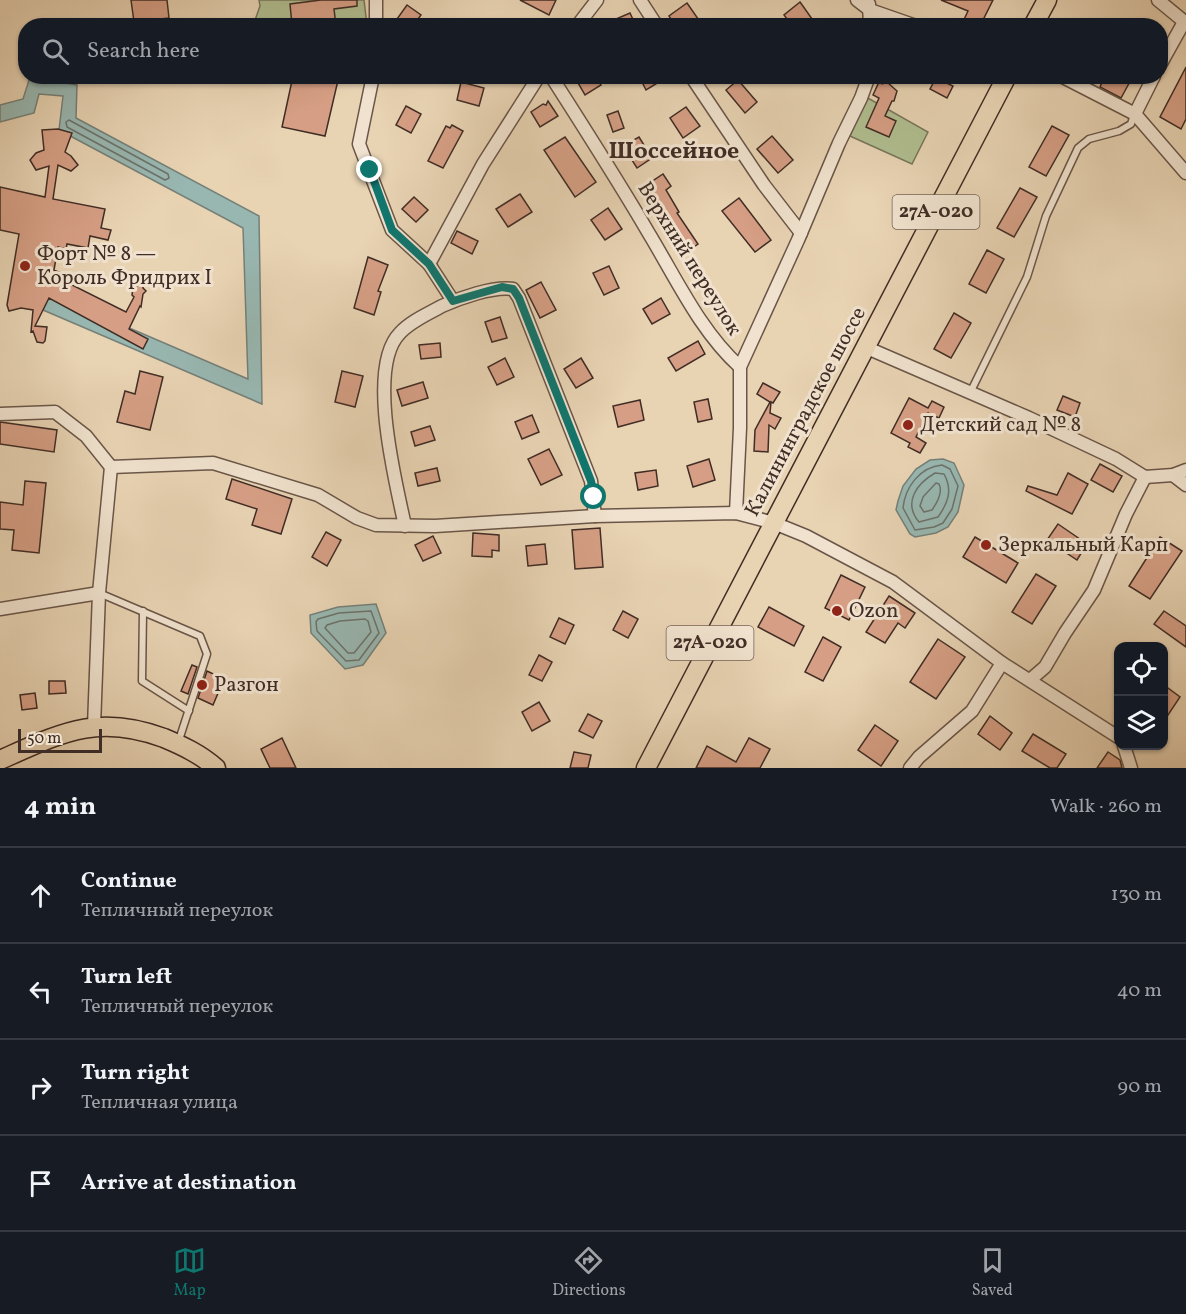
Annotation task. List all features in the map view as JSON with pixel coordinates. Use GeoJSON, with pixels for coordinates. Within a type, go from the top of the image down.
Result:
{"type":"FeatureCollection","features":[{"type":"Feature","properties":{"kind":"main road"},"geometry":{"type":"LineString","coordinates":[[1038,18],[1047,0]]}},
{"type":"Feature","properties":{"kind":"main road","name":"Калининградское шоссе"},"geometry":{"type":"LineString","coordinates":[[646,768],[1003,84]]}},
{"type":"Feature","properties":{"kind":"main road"},"geometry":{"type":"LineString","coordinates":[[0,760],[55,735],[94,726],[119,726],[143,730],[178,744],[206,759],[216,768]]}},
{"type":"Feature","properties":{"kind":"street"},"geometry":{"type":"LineString","coordinates":[[376,0],[376,18]]}},
{"type":"Feature","properties":{"kind":"street"},"geometry":{"type":"LineString","coordinates":[[583,18],[597,0]]}},
{"type":"Feature","properties":{"kind":"street"},"geometry":{"type":"LineString","coordinates":[[640,0],[652,18]]}},
{"type":"Feature","properties":{"kind":"street"},"geometry":{"type":"LineString","coordinates":[[857,0],[898,18]]}},
{"type":"Feature","properties":{"kind":"street"},"geometry":{"type":"LineString","coordinates":[[1158,0],[1185,22],[1168,52]]}},
{"type":"Feature","properties":{"kind":"street"},"geometry":{"type":"LineString","coordinates":[[371,84],[359,144],[392,230],[429,264],[453,301]]}},
{"type":"Feature","properties":{"kind":"street"},"geometry":{"type":"LineString","coordinates":[[429,264],[483,164],[534,84]]}},
{"type":"Feature","properties":{"kind":"street","name":"Верхний переулок"},"geometry":{"type":"LineString","coordinates":[[556,84],[624,191],[709,333],[727,356],[740,367]]}},
{"type":"Feature","properties":{"kind":"street"},"geometry":{"type":"LineString","coordinates":[[697,84],[764,185],[801,233]]}},
{"type":"Feature","properties":{"kind":"street"},"geometry":{"type":"LineString","coordinates":[[736,513],[740,367],[866,84]]}},
{"type":"Feature","properties":{"kind":"street"},"geometry":{"type":"LineString","coordinates":[[1076,84],[1134,114],[1186,173]]}},
{"type":"Feature","properties":{"kind":"street"},"geometry":{"type":"LineString","coordinates":[[1134,114],[1150,84]]}},
{"type":"Feature","properties":{"kind":"street"},"geometry":{"type":"LineString","coordinates":[[405,526],[388,445],[384,396],[385,371],[398,334],[413,322],[453,301],[502,287],[513,289],[519,298],[591,481],[596,516]]}},
{"type":"Feature","properties":{"kind":"street"},"geometry":{"type":"LineString","coordinates":[[865,347],[1116,459],[1145,477],[1173,475],[1186,470]]}},
{"type":"Feature","properties":{"kind":"street"},"geometry":{"type":"LineString","coordinates":[[0,414],[55,412],[86,436],[111,467],[99,593],[94,726]]}},
{"type":"Feature","properties":{"kind":"street"},"geometry":{"type":"LineString","coordinates":[[111,467],[213,463],[318,495],[357,518],[376,525],[435,526],[596,516],[736,513],[774,523],[806,536],[893,582],[1002,663],[1114,734]]}},
{"type":"Feature","properties":{"kind":"street"},"geometry":{"type":"LineString","coordinates":[[1173,475],[1186,485]]}},
{"type":"Feature","properties":{"kind":"street"},"geometry":{"type":"LineString","coordinates":[[1030,680],[1045,667],[1094,590],[1125,514],[1145,477]]}},
{"type":"Feature","properties":{"kind":"street"},"geometry":{"type":"LineString","coordinates":[[0,609],[99,593]]}},
{"type":"Feature","properties":{"kind":"street"},"geometry":{"type":"LineString","coordinates":[[910,768],[919,757],[972,711],[1002,663]]}},
{"type":"Feature","properties":{"kind":"street"},"geometry":{"type":"LineString","coordinates":[[1125,750],[1131,768]]}},
{"type":"Feature","properties":{"kind":"lane"},"geometry":{"type":"LineString","coordinates":[[970,393],[1027,277],[1046,216],[1078,148],[1089,140],[1119,131],[1131,124],[1134,114]]}},
{"type":"Feature","properties":{"kind":"lane"},"geometry":{"type":"LineString","coordinates":[[99,593],[200,636],[207,654],[178,744]]}},
{"type":"Feature","properties":{"kind":"lane"},"geometry":{"type":"LineString","coordinates":[[143,611],[142,681],[189,711]]}},
{"type":"Feature","properties":{"kind":"green space"},"geometry":{"type":"Polygon","coordinates":[[[259,0],[364,0],[366,18],[256,18],[260,6],[259,0]]]}},
{"type":"Feature","properties":{"kind":"green space"},"geometry":{"type":"Polygon","coordinates":[[[866,97],[928,132],[912,164],[850,136],[866,97]]]}},
{"type":"Feature","properties":{"kind":"water"},"geometry":{"type":"Polygon","coordinates":[[[28,84],[77,85],[76,118],[259,216],[262,404],[43,310],[48,293],[248,379],[243,228],[59,130],[63,96],[39,94],[34,113],[0,122],[0,105],[23,99],[28,84]]]}},
{"type":"Feature","properties":{"kind":"water"},"geometry":{"type":"Polygon","coordinates":[[[943,459],[954,463],[964,485],[958,512],[948,527],[936,533],[915,537],[910,534],[896,510],[903,486],[916,469],[930,460],[943,459]]]}},
{"type":"Feature","properties":{"kind":"water"},"geometry":{"type":"Polygon","coordinates":[[[376,604],[386,633],[363,665],[345,669],[311,633],[310,615],[338,607],[376,604]]]}},
{"type":"Feature","properties":{"kind":"building"},"geometry":{"type":"Polygon","coordinates":[[[131,0],[167,0],[169,18],[133,18],[131,0]]]}},
{"type":"Feature","properties":{"kind":"building"},"geometry":{"type":"Polygon","coordinates":[[[321,0],[357,0],[357,6],[334,9],[335,18],[291,18],[290,4],[321,0]]]}},
{"type":"Feature","properties":{"kind":"building"},"geometry":{"type":"Polygon","coordinates":[[[520,0],[556,0],[549,15],[520,0]]]}},
{"type":"Feature","properties":{"kind":"building"},"geometry":{"type":"Polygon","coordinates":[[[941,0],[993,0],[984,18],[965,18],[968,11],[941,0]]]}},
{"type":"Feature","properties":{"kind":"building"},"geometry":{"type":"Polygon","coordinates":[[[800,2],[811,18],[786,18],[784,15],[800,2]]]}},
{"type":"Feature","properties":{"kind":"building"},"geometry":{"type":"Polygon","coordinates":[[[687,3],[697,18],[670,18],[669,16],[687,3]]]}},
{"type":"Feature","properties":{"kind":"building"},"geometry":{"type":"Polygon","coordinates":[[[407,5],[421,15],[419,18],[398,18],[407,5]]]}},
{"type":"Feature","properties":{"kind":"building"},"geometry":{"type":"Polygon","coordinates":[[[630,13],[632,18],[618,18],[630,13]]]}},
{"type":"Feature","properties":{"kind":"building"},"geometry":{"type":"Polygon","coordinates":[[[1186,67],[1186,119],[1181,129],[1160,117],[1186,67]]]}},
{"type":"Feature","properties":{"kind":"building"},"geometry":{"type":"Polygon","coordinates":[[[291,84],[337,84],[325,136],[282,127],[291,84]]]}},
{"type":"Feature","properties":{"kind":"building"},"geometry":{"type":"Polygon","coordinates":[[[461,84],[484,88],[479,106],[457,100],[461,84]]]}},
{"type":"Feature","properties":{"kind":"building"},"geometry":{"type":"Polygon","coordinates":[[[579,84],[600,84],[601,85],[585,95],[579,84]]]}},
{"type":"Feature","properties":{"kind":"building"},"geometry":{"type":"Polygon","coordinates":[[[643,84],[656,84],[646,90],[643,84]]]}},
{"type":"Feature","properties":{"kind":"building"},"geometry":{"type":"Polygon","coordinates":[[[733,84],[741,84],[757,102],[745,113],[726,90],[733,84]]]}},
{"type":"Feature","properties":{"kind":"building"},"geometry":{"type":"Polygon","coordinates":[[[878,84],[889,84],[897,91],[885,116],[896,121],[889,137],[866,127],[879,98],[873,95],[878,84]]]}},
{"type":"Feature","properties":{"kind":"building"},"geometry":{"type":"Polygon","coordinates":[[[933,84],[953,86],[947,98],[930,89],[933,84]]]}},
{"type":"Feature","properties":{"kind":"building"},"geometry":{"type":"Polygon","coordinates":[[[1101,84],[1129,84],[1121,98],[1100,87],[1101,84]]]}},
{"type":"Feature","properties":{"kind":"building"},"geometry":{"type":"Polygon","coordinates":[[[548,101],[558,116],[540,127],[531,112],[543,104],[546,105],[548,101]]]}},
{"type":"Feature","properties":{"kind":"building"},"geometry":{"type":"Polygon","coordinates":[[[406,106],[421,114],[411,133],[396,125],[406,106]]]}},
{"type":"Feature","properties":{"kind":"building"},"geometry":{"type":"Polygon","coordinates":[[[686,107],[700,126],[683,138],[670,118],[686,107]]]}},
{"type":"Feature","properties":{"kind":"building"},"geometry":{"type":"Polygon","coordinates":[[[618,111],[624,128],[613,132],[607,115],[618,111]]]}},
{"type":"Feature","properties":{"kind":"building"},"geometry":{"type":"Polygon","coordinates":[[[452,125],[463,131],[443,168],[428,161],[446,126],[450,128],[452,125]]]}},
{"type":"Feature","properties":{"kind":"building"},"geometry":{"type":"Polygon","coordinates":[[[1052,126],[1069,135],[1046,176],[1029,167],[1052,126]]]}},
{"type":"Feature","properties":{"kind":"building"},"geometry":{"type":"Polygon","coordinates":[[[58,129],[72,133],[65,152],[78,165],[71,171],[58,165],[53,199],[105,209],[101,228],[111,230],[108,240],[90,236],[88,248],[67,244],[66,249],[58,247],[54,270],[67,276],[64,281],[126,312],[134,297],[133,288],[144,278],[143,288],[146,291],[143,294],[141,307],[129,329],[148,339],[143,349],[49,298],[35,326],[47,327],[43,343],[37,342],[33,331],[31,332],[33,310],[21,308],[9,311],[7,305],[19,234],[0,230],[0,187],[45,197],[49,166],[36,170],[30,160],[36,153],[44,150],[42,130],[58,129]]]}},
{"type":"Feature","properties":{"kind":"building"},"geometry":{"type":"Polygon","coordinates":[[[772,136],[793,160],[778,173],[757,149],[772,136]]]}},
{"type":"Feature","properties":{"kind":"building"},"geometry":{"type":"Polygon","coordinates":[[[565,137],[596,182],[575,197],[544,150],[565,137]]]}},
{"type":"Feature","properties":{"kind":"building"},"geometry":{"type":"Polygon","coordinates":[[[639,137],[652,158],[637,168],[623,146],[639,137]]]}},
{"type":"Feature","properties":{"kind":"building"},"geometry":{"type":"Polygon","coordinates":[[[663,174],[671,186],[666,190],[679,212],[677,213],[698,244],[682,255],[653,208],[658,205],[645,186],[663,174]]]}},
{"type":"Feature","properties":{"kind":"building"},"geometry":{"type":"Polygon","coordinates":[[[1020,188],[1037,197],[1014,237],[997,228],[1020,188]]]}},
{"type":"Feature","properties":{"kind":"building"},"geometry":{"type":"Polygon","coordinates":[[[520,194],[532,212],[508,227],[496,209],[520,194]]]}},
{"type":"Feature","properties":{"kind":"building"},"geometry":{"type":"Polygon","coordinates":[[[414,197],[428,210],[416,222],[402,209],[414,197]]]}},
{"type":"Feature","properties":{"kind":"building"},"geometry":{"type":"Polygon","coordinates":[[[739,198],[771,240],[755,252],[722,211],[739,198]]]}},
{"type":"Feature","properties":{"kind":"building"},"geometry":{"type":"Polygon","coordinates":[[[608,208],[622,229],[605,240],[591,220],[608,208]]]}},
{"type":"Feature","properties":{"kind":"building"},"geometry":{"type":"Polygon","coordinates":[[[457,231],[478,241],[472,254],[451,243],[457,231]]]}},
{"type":"Feature","properties":{"kind":"building"},"geometry":{"type":"Polygon","coordinates":[[[987,250],[1004,259],[986,293],[969,284],[987,250]]]}},
{"type":"Feature","properties":{"kind":"building"},"geometry":{"type":"Polygon","coordinates":[[[368,257],[388,265],[378,291],[381,292],[374,315],[354,308],[368,257]]]}},
{"type":"Feature","properties":{"kind":"building"},"geometry":{"type":"Polygon","coordinates":[[[609,266],[619,288],[604,295],[593,273],[609,266]]]}},
{"type":"Feature","properties":{"kind":"building"},"geometry":{"type":"Polygon","coordinates":[[[541,282],[556,310],[540,318],[526,290],[541,282]]]}},
{"type":"Feature","properties":{"kind":"building"},"geometry":{"type":"Polygon","coordinates":[[[661,298],[670,314],[652,324],[643,309],[661,298]]]}},
{"type":"Feature","properties":{"kind":"building"},"geometry":{"type":"Polygon","coordinates":[[[954,313],[971,323],[951,358],[934,349],[954,313]]]}},
{"type":"Feature","properties":{"kind":"building"},"geometry":{"type":"Polygon","coordinates":[[[500,317],[507,338],[492,342],[485,322],[500,317]]]}},
{"type":"Feature","properties":{"kind":"building"},"geometry":{"type":"Polygon","coordinates":[[[698,341],[705,354],[676,371],[668,358],[698,341]]]}},
{"type":"Feature","properties":{"kind":"building"},"geometry":{"type":"Polygon","coordinates":[[[440,343],[441,357],[421,359],[419,345],[440,343]]]}},
{"type":"Feature","properties":{"kind":"building"},"geometry":{"type":"Polygon","coordinates":[[[505,358],[514,377],[497,385],[488,367],[505,358]]]}},
{"type":"Feature","properties":{"kind":"building"},"geometry":{"type":"Polygon","coordinates":[[[581,358],[593,378],[576,388],[564,369],[581,358]]]}},
{"type":"Feature","properties":{"kind":"building"},"geometry":{"type":"Polygon","coordinates":[[[140,371],[163,377],[150,430],[117,422],[125,391],[135,394],[140,371]]]}},
{"type":"Feature","properties":{"kind":"building"},"geometry":{"type":"Polygon","coordinates":[[[342,371],[363,376],[355,407],[335,402],[342,371]]]}},
{"type":"Feature","properties":{"kind":"building"},"geometry":{"type":"Polygon","coordinates":[[[423,382],[428,398],[402,406],[397,390],[423,382]]]}},
{"type":"Feature","properties":{"kind":"building"},"geometry":{"type":"Polygon","coordinates":[[[763,383],[780,392],[773,403],[771,402],[770,413],[781,418],[775,429],[769,425],[768,452],[754,451],[755,430],[770,402],[757,394],[763,383]]]}},
{"type":"Feature","properties":{"kind":"building"},"geometry":{"type":"Polygon","coordinates":[[[1063,396],[1080,403],[1075,417],[1057,410],[1063,396]]]}},
{"type":"Feature","properties":{"kind":"building","name":"Детский сад № 8"},"geometry":{"type":"Polygon","coordinates":[[[909,398],[928,408],[932,401],[944,407],[939,418],[928,413],[916,437],[926,443],[920,453],[908,447],[910,443],[891,433],[909,398]]]}},
{"type":"Feature","properties":{"kind":"building"},"geometry":{"type":"Polygon","coordinates":[[[708,399],[712,419],[698,422],[694,402],[708,399]]]}},
{"type":"Feature","properties":{"kind":"building"},"geometry":{"type":"Polygon","coordinates":[[[640,400],[644,420],[618,427],[613,406],[640,400]]]}},
{"type":"Feature","properties":{"kind":"building"},"geometry":{"type":"Polygon","coordinates":[[[532,415],[539,432],[522,439],[515,422],[532,415]]]}},
{"type":"Feature","properties":{"kind":"building"},"geometry":{"type":"Polygon","coordinates":[[[0,422],[57,430],[54,452],[0,444],[0,422]]]}},
{"type":"Feature","properties":{"kind":"building"},"geometry":{"type":"Polygon","coordinates":[[[430,426],[435,440],[415,446],[411,432],[430,426]]]}},
{"type":"Feature","properties":{"kind":"building"},"geometry":{"type":"Polygon","coordinates":[[[549,449],[562,475],[541,485],[528,459],[549,449]]]}},
{"type":"Feature","properties":{"kind":"building"},"geometry":{"type":"Polygon","coordinates":[[[709,459],[715,480],[693,487],[687,466],[709,459]]]}},
{"type":"Feature","properties":{"kind":"building"},"geometry":{"type":"Polygon","coordinates":[[[1100,464],[1122,476],[1113,492],[1091,480],[1100,464]]]}},
{"type":"Feature","properties":{"kind":"building"},"geometry":{"type":"Polygon","coordinates":[[[437,468],[440,481],[418,486],[415,473],[437,468]]]}},
{"type":"Feature","properties":{"kind":"building"},"geometry":{"type":"Polygon","coordinates":[[[656,470],[658,486],[638,490],[635,473],[656,470]]]}},
{"type":"Feature","properties":{"kind":"building"},"geometry":{"type":"Polygon","coordinates":[[[1068,473],[1088,484],[1072,514],[1026,491],[1028,486],[1057,495],[1068,473]]]}},
{"type":"Feature","properties":{"kind":"building"},"geometry":{"type":"Polygon","coordinates":[[[232,479],[292,499],[281,534],[252,525],[257,509],[226,499],[232,479]]]}},
{"type":"Feature","properties":{"kind":"building"},"geometry":{"type":"Polygon","coordinates":[[[25,481],[46,483],[39,553],[12,550],[14,530],[0,529],[0,502],[23,505],[25,481]]]}},
{"type":"Feature","properties":{"kind":"building"},"geometry":{"type":"Polygon","coordinates":[[[1058,524],[1087,544],[1077,560],[1047,540],[1058,524]]]}},
{"type":"Feature","properties":{"kind":"building"},"geometry":{"type":"Polygon","coordinates":[[[600,528],[603,567],[575,569],[572,530],[600,528]]]}},
{"type":"Feature","properties":{"kind":"building"},"geometry":{"type":"Polygon","coordinates":[[[326,532],[341,540],[327,566],[312,557],[326,532]]]}},
{"type":"Feature","properties":{"kind":"building"},"geometry":{"type":"Polygon","coordinates":[[[473,533],[499,535],[499,551],[492,550],[492,557],[472,556],[473,533]]]}},
{"type":"Feature","properties":{"kind":"building"},"geometry":{"type":"Polygon","coordinates":[[[433,536],[441,553],[423,561],[415,545],[433,536]]]}},
{"type":"Feature","properties":{"kind":"building"},"geometry":{"type":"Polygon","coordinates":[[[975,537],[1018,563],[1006,583],[963,557],[975,537]]]}},
{"type":"Feature","properties":{"kind":"building"},"geometry":{"type":"Polygon","coordinates":[[[1160,537],[1182,551],[1150,599],[1129,586],[1160,537]]]}},
{"type":"Feature","properties":{"kind":"building"},"geometry":{"type":"Polygon","coordinates":[[[545,544],[547,564],[528,566],[526,546],[545,544]]]}},
{"type":"Feature","properties":{"kind":"building"},"geometry":{"type":"Polygon","coordinates":[[[1036,574],[1056,586],[1032,624],[1012,612],[1036,574]]]}},
{"type":"Feature","properties":{"kind":"building"},"geometry":{"type":"Polygon","coordinates":[[[841,575],[865,587],[849,620],[825,608],[841,575]]]}},
{"type":"Feature","properties":{"kind":"building"},"geometry":{"type":"Polygon","coordinates":[[[889,596],[915,613],[905,628],[898,623],[885,643],[866,632],[889,596]]]}},
{"type":"Feature","properties":{"kind":"building"},"geometry":{"type":"Polygon","coordinates":[[[769,607],[804,626],[794,646],[758,627],[769,607]]]}},
{"type":"Feature","properties":{"kind":"building"},"geometry":{"type":"Polygon","coordinates":[[[623,611],[638,619],[628,638],[613,630],[623,611]]]}},
{"type":"Feature","properties":{"kind":"building"},"geometry":{"type":"Polygon","coordinates":[[[1164,611],[1186,626],[1186,647],[1154,624],[1164,611]]]}},
{"type":"Feature","properties":{"kind":"building"},"geometry":{"type":"Polygon","coordinates":[[[559,618],[574,625],[565,644],[550,637],[559,618]]]}},
{"type":"Feature","properties":{"kind":"building"},"geometry":{"type":"Polygon","coordinates":[[[823,637],[841,647],[823,681],[805,672],[823,637]]]}},
{"type":"Feature","properties":{"kind":"building"},"geometry":{"type":"Polygon","coordinates":[[[938,639],[965,657],[936,699],[910,682],[938,639]]]}},
{"type":"Feature","properties":{"kind":"building"},"geometry":{"type":"Polygon","coordinates":[[[539,655],[552,662],[542,681],[529,675],[539,655]]]}},
{"type":"Feature","properties":{"kind":"building"},"geometry":{"type":"Polygon","coordinates":[[[192,665],[197,667],[188,694],[181,691],[192,665]]]}},
{"type":"Feature","properties":{"kind":"building"},"geometry":{"type":"Polygon","coordinates":[[[207,671],[224,679],[213,705],[198,698],[207,671]]]}},
{"type":"Feature","properties":{"kind":"building"},"geometry":{"type":"Polygon","coordinates":[[[49,681],[65,681],[66,693],[49,694],[49,681]]]}},
{"type":"Feature","properties":{"kind":"building"},"geometry":{"type":"Polygon","coordinates":[[[1168,688],[1180,697],[1168,715],[1168,688]]]}},
{"type":"Feature","properties":{"kind":"building"},"geometry":{"type":"Polygon","coordinates":[[[35,693],[37,708],[22,710],[20,695],[35,693]]]}},
{"type":"Feature","properties":{"kind":"building"},"geometry":{"type":"Polygon","coordinates":[[[539,702],[550,721],[532,731],[522,712],[539,702]]]}},
{"type":"Feature","properties":{"kind":"building"},"geometry":{"type":"Polygon","coordinates":[[[588,714],[602,721],[593,738],[579,731],[588,714]]]}},
{"type":"Feature","properties":{"kind":"building"},"geometry":{"type":"Polygon","coordinates":[[[990,716],[1012,733],[1000,750],[978,734],[990,716]]]}},
{"type":"Feature","properties":{"kind":"building"},"geometry":{"type":"Polygon","coordinates":[[[875,725],[898,741],[881,766],[858,750],[875,725]]]}},
{"type":"Feature","properties":{"kind":"building"},"geometry":{"type":"Polygon","coordinates":[[[1033,734],[1066,754],[1057,768],[1050,768],[1022,751],[1033,734]]]}},
{"type":"Feature","properties":{"kind":"building"},"geometry":{"type":"Polygon","coordinates":[[[282,738],[296,768],[270,768],[261,749],[282,738]]]}},
{"type":"Feature","properties":{"kind":"building"},"geometry":{"type":"Polygon","coordinates":[[[749,738],[770,749],[760,768],[696,768],[707,746],[736,762],[749,738]]]}},
{"type":"Feature","properties":{"kind":"building"},"geometry":{"type":"Polygon","coordinates":[[[574,752],[591,755],[588,768],[570,768],[574,752]]]}},
{"type":"Feature","properties":{"kind":"building"},"geometry":{"type":"Polygon","coordinates":[[[1108,752],[1120,760],[1122,768],[1097,768],[1108,752]]]}},
{"type":"Feature","properties":{"kind":"place","name":"Форт № 8 — Король Фридрих I"},"geometry":{"type":"Point","coordinates":[25,266]}},
{"type":"Feature","properties":{"kind":"place","name":"Детский сад № 8"},"geometry":{"type":"Point","coordinates":[908,425]}},
{"type":"Feature","properties":{"kind":"place","name":"Зеркальный Карп"},"geometry":{"type":"Point","coordinates":[986,545]}},
{"type":"Feature","properties":{"kind":"place","name":"Ozon"},"geometry":{"type":"Point","coordinates":[837,611]}},
{"type":"Feature","properties":{"kind":"place","name":"Разгон"},"geometry":{"type":"Point","coordinates":[202,685]}},
{"type":"Feature","properties":{"kind":"district","name":"Шоссейное"},"geometry":{"type":"Point","coordinates":[674,152]}},
{"type":"Feature","properties":{"kind":"route"},"geometry":{"type":"LineString","coordinates":[[370,170],[392,230],[429,264],[453,301],[502,287],[513,289],[519,298],[591,481],[594,497]]}}]}
